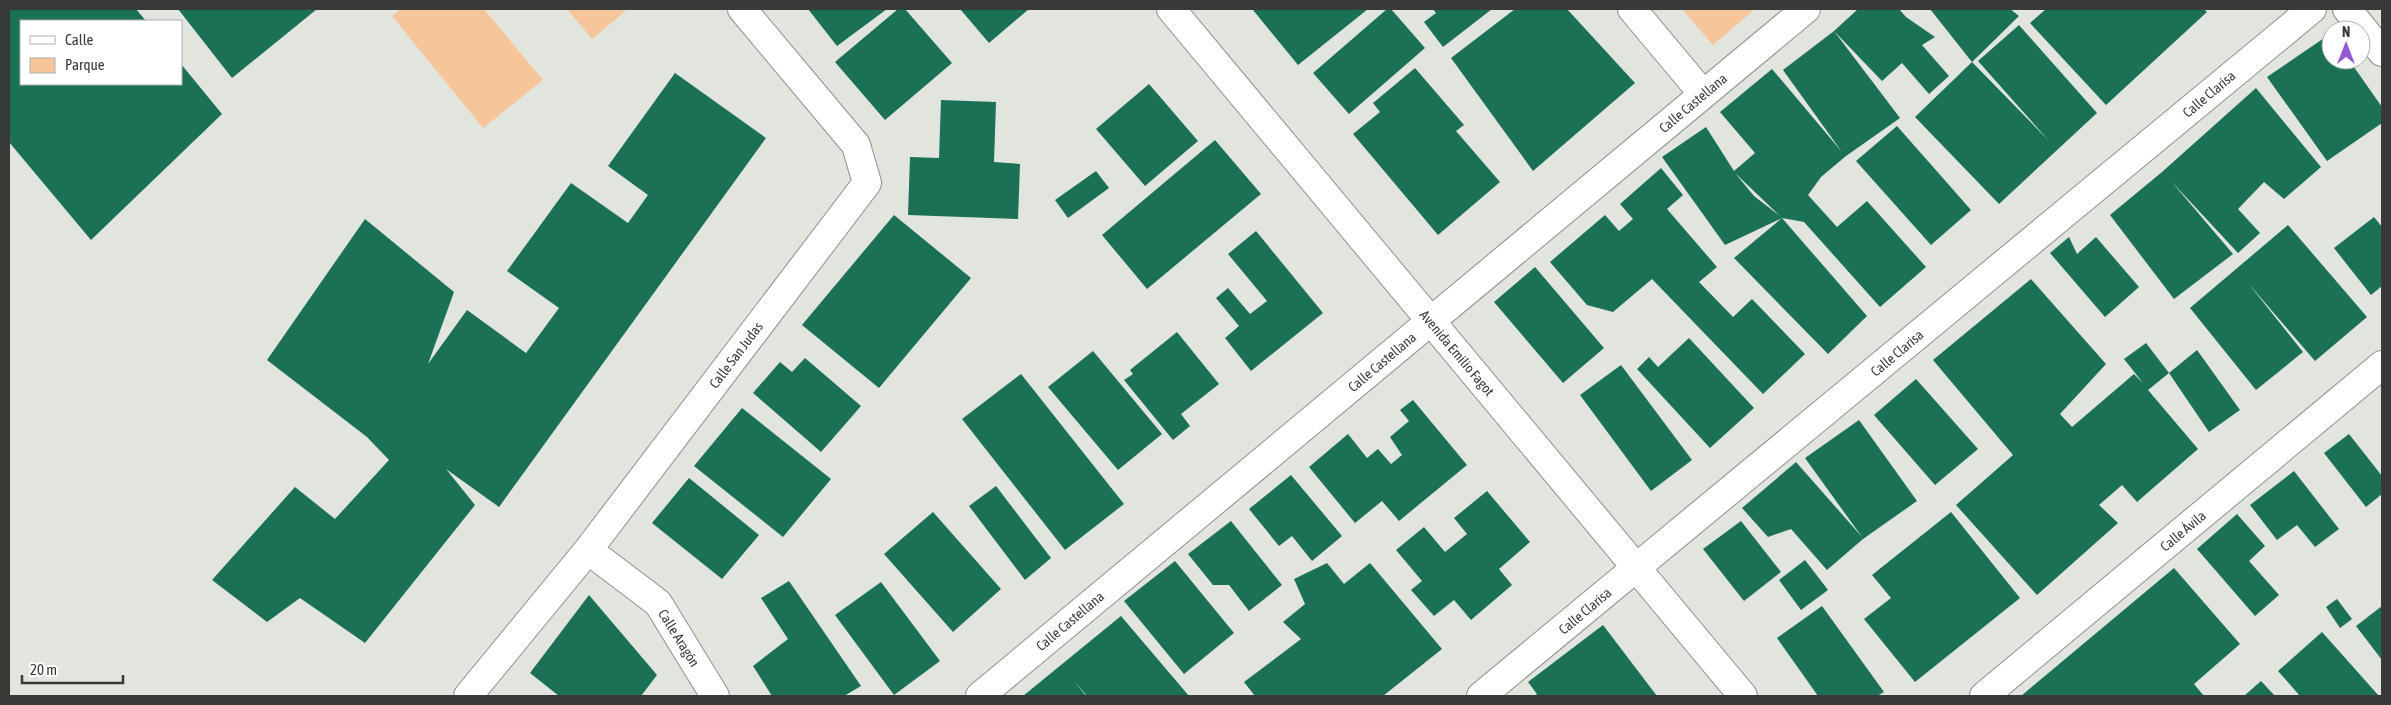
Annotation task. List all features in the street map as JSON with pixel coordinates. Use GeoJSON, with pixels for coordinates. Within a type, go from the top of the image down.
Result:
{"type":"FeatureCollection","features":[{"type":"Feature","properties":{"kind":"street","name":"Calle San Judas"},"geometry":{"type":"LineString","coordinates":[[468,696],[588,550],[867,183],[856,145],[742,9]]}},
{"type":"Feature","properties":{"kind":"street","name":"Avenida Emilio Fagot"},"geometry":{"type":"LineString","coordinates":[[1171,9],[1743,696]]}},
{"type":"Feature","properties":{"kind":"street"},"geometry":{"type":"LineString","coordinates":[[1632,9],[1703,94]]}},
{"type":"Feature","properties":{"kind":"street","name":"Calle Castellana"},"geometry":{"type":"LineString","coordinates":[[980,696],[1806,9]]}},
{"type":"Feature","properties":{"kind":"street","name":"Calle Clarisa"},"geometry":{"type":"LineString","coordinates":[[1481,696],[2312,9]]}},
{"type":"Feature","properties":{"kind":"street"},"geometry":{"type":"LineString","coordinates":[[2347,9],[2382,52]]}},
{"type":"Feature","properties":{"kind":"street","name":"Calle Ávila"},"geometry":{"type":"LineString","coordinates":[[1984,696],[2382,365]]}},
{"type":"Feature","properties":{"kind":"street","name":"Calle Aragón"},"geometry":{"type":"LineString","coordinates":[[588,550],[658,603],[715,696]]}},
{"type":"Feature","properties":{"kind":"green space"},"geometry":{"type":"Polygon","coordinates":[[[401,9],[484,9],[543,80],[483,128],[392,16],[401,9]]]}},
{"type":"Feature","properties":{"kind":"green space"},"geometry":{"type":"Polygon","coordinates":[[[567,9],[628,9],[592,39],[567,9]]]}},
{"type":"Feature","properties":{"kind":"green space"},"geometry":{"type":"Polygon","coordinates":[[[1682,9],[1755,9],[1713,45],[1682,9]]]}},
{"type":"Feature","properties":{"kind":"building"},"geometry":{"type":"Polygon","coordinates":[[[9,9],[136,9],[145,20],[20,20],[20,85],[182,85],[182,65],[222,114],[91,240],[9,142],[9,9]]]}},
{"type":"Feature","properties":{"kind":"building"},"geometry":{"type":"Polygon","coordinates":[[[178,9],[317,9],[232,78],[178,9]]]}},
{"type":"Feature","properties":{"kind":"building"},"geometry":{"type":"Polygon","coordinates":[[[808,9],[887,9],[837,46],[808,9]]]}},
{"type":"Feature","properties":{"kind":"building"},"geometry":{"type":"Polygon","coordinates":[[[898,9],[905,9],[952,63],[885,120],[835,62],[898,9]]]}},
{"type":"Feature","properties":{"kind":"building"},"geometry":{"type":"Polygon","coordinates":[[[960,9],[1029,9],[989,43],[960,9]]]}},
{"type":"Feature","properties":{"kind":"building"},"geometry":{"type":"Polygon","coordinates":[[[1368,9],[1298,65],[1253,10],[1368,9]]]}},
{"type":"Feature","properties":{"kind":"building"},"geometry":{"type":"Polygon","coordinates":[[[1387,9],[1391,9],[1425,48],[1349,114],[1313,73],[1387,9]]]}},
{"type":"Feature","properties":{"kind":"building"},"geometry":{"type":"Polygon","coordinates":[[[1433,9],[1492,9],[1443,47],[1424,22],[1436,13],[1433,9]]]}},
{"type":"Feature","properties":{"kind":"building"},"geometry":{"type":"Polygon","coordinates":[[[1515,9],[1567,9],[1635,83],[1533,171],[1451,58],[1515,9]]]}},
{"type":"Feature","properties":{"kind":"building"},"geometry":{"type":"Polygon","coordinates":[[[1858,9],[1899,9],[1906,17],[1935,37],[1922,45],[1949,76],[1929,94],[1902,63],[1882,81],[1834,31],[1858,9]]]}},
{"type":"Feature","properties":{"kind":"building"},"geometry":{"type":"Polygon","coordinates":[[[1930,9],[2010,9],[2019,16],[1972,62],[1930,9]]]}},
{"type":"Feature","properties":{"kind":"building"},"geometry":{"type":"Polygon","coordinates":[[[2046,9],[2204,9],[2207,12],[2106,105],[2030,23],[2046,9]]]}},
{"type":"Feature","properties":{"kind":"building"},"geometry":{"type":"Polygon","coordinates":[[[2019,25],[2097,113],[1999,204],[1915,117],[1972,62],[2049,141],[1978,61],[2019,25]]]}},
{"type":"Feature","properties":{"kind":"building"},"geometry":{"type":"Polygon","coordinates":[[[1834,31],[1900,118],[1846,156],[1821,177],[1808,195],[1837,227],[1867,201],[1926,267],[1880,307],[1804,222],[1782,218],[1725,245],[1662,157],[1706,127],[1734,171],[1755,153],[1720,112],[1772,69],[1842,152],[1783,70],[1834,31]],[[1735,173],[1754,196],[1780,216],[1735,173]]]}},
{"type":"Feature","properties":{"kind":"building"},"geometry":{"type":"Polygon","coordinates":[[[2321,40],[2321,70],[2356,70],[2382,107],[2382,123],[2327,161],[2267,77],[2321,40]]]}},
{"type":"Feature","properties":{"kind":"building"},"geometry":{"type":"Polygon","coordinates":[[[1415,68],[1464,125],[1456,131],[1500,182],[1438,235],[1353,134],[1380,112],[1373,103],[1415,68]]]}},
{"type":"Feature","properties":{"kind":"building"},"geometry":{"type":"Polygon","coordinates":[[[675,73],[766,138],[499,507],[446,469],[475,505],[365,643],[300,598],[267,622],[212,580],[295,487],[335,519],[389,460],[367,437],[267,360],[365,219],[454,292],[428,364],[467,310],[526,353],[559,308],[507,271],[571,183],[628,223],[648,195],[608,166],[675,73]]]}},
{"type":"Feature","properties":{"kind":"building"},"geometry":{"type":"Polygon","coordinates":[[[1149,84],[1198,141],[1145,186],[1096,129],[1149,84]]]}},
{"type":"Feature","properties":{"kind":"building"},"geometry":{"type":"Polygon","coordinates":[[[2256,88],[2321,167],[2284,199],[2264,182],[2238,209],[2260,233],[2238,253],[2171,181],[2233,254],[2174,299],[2110,215],[2162,172],[2256,88]]]}},
{"type":"Feature","properties":{"kind":"building"},"geometry":{"type":"Polygon","coordinates":[[[941,100],[996,102],[994,162],[1020,164],[1018,219],[908,215],[910,157],[939,158],[941,100]]]}},
{"type":"Feature","properties":{"kind":"building"},"geometry":{"type":"Polygon","coordinates":[[[1897,126],[1971,210],[1931,245],[1856,161],[1897,126]]]}},
{"type":"Feature","properties":{"kind":"building"},"geometry":{"type":"Polygon","coordinates":[[[1215,140],[1261,194],[1147,289],[1102,235],[1215,140]]]}},
{"type":"Feature","properties":{"kind":"building"},"geometry":{"type":"Polygon","coordinates":[[[1661,168],[1683,195],[1667,209],[1717,267],[1699,282],[1733,317],[1752,299],[1805,354],[1763,394],[1652,279],[1613,312],[1587,305],[1550,262],[1605,215],[1619,231],[1633,219],[1620,204],[1661,168]]]}},
{"type":"Feature","properties":{"kind":"building"},"geometry":{"type":"Polygon","coordinates":[[[1096,171],[1109,188],[1068,218],[1055,200],[1096,171]]]}},
{"type":"Feature","properties":{"kind":"building"},"geometry":{"type":"Polygon","coordinates":[[[894,215],[971,278],[879,388],[802,325],[894,215]]]}},
{"type":"Feature","properties":{"kind":"building"},"geometry":{"type":"Polygon","coordinates":[[[2374,217],[2382,227],[2382,286],[2371,295],[2334,248],[2374,217]]]}},
{"type":"Feature","properties":{"kind":"building"},"geometry":{"type":"Polygon","coordinates":[[[1782,218],[1867,316],[1828,354],[1734,258],[1782,218]]]}},
{"type":"Feature","properties":{"kind":"building"},"geometry":{"type":"Polygon","coordinates":[[[2288,225],[2367,317],[2315,361],[2248,283],[2303,352],[2256,390],[2190,308],[2288,225]]]}},
{"type":"Feature","properties":{"kind":"building"},"geometry":{"type":"Polygon","coordinates":[[[1256,231],[1323,313],[1251,371],[1225,338],[1239,326],[1216,298],[1228,288],[1250,314],[1267,301],[1228,254],[1256,231]]]}},
{"type":"Feature","properties":{"kind":"building"},"geometry":{"type":"Polygon","coordinates":[[[2069,237],[2077,254],[2096,237],[2139,287],[2105,317],[2050,253],[2069,237]]]}},
{"type":"Feature","properties":{"kind":"building"},"geometry":{"type":"Polygon","coordinates":[[[1535,267],[1604,348],[1563,383],[1494,302],[1535,267]]]}},
{"type":"Feature","properties":{"kind":"building"},"geometry":{"type":"Polygon","coordinates":[[[2031,279],[2106,364],[2060,414],[2072,427],[2134,374],[2143,383],[2124,359],[2146,343],[2169,373],[2148,390],[2198,449],[2137,502],[2122,485],[2099,505],[2118,523],[2037,595],[1956,505],[2013,455],[1933,360],[2031,279]]]}},
{"type":"Feature","properties":{"kind":"building"},"geometry":{"type":"Polygon","coordinates":[[[1177,332],[1219,384],[1181,414],[1190,426],[1173,440],[1124,380],[1133,374],[1130,370],[1177,332]]]}},
{"type":"Feature","properties":{"kind":"building"},"geometry":{"type":"Polygon","coordinates":[[[1689,338],[1754,408],[1710,448],[1637,369],[1649,357],[1658,367],[1689,338]]]}},
{"type":"Feature","properties":{"kind":"building"},"geometry":{"type":"Polygon","coordinates":[[[2197,350],[2240,410],[2209,432],[2169,373],[2197,350]]]}},
{"type":"Feature","properties":{"kind":"building"},"geometry":{"type":"Polygon","coordinates":[[[1093,351],[1162,434],[1118,470],[1048,387],[1093,351]]]}},
{"type":"Feature","properties":{"kind":"building"},"geometry":{"type":"Polygon","coordinates":[[[805,358],[861,406],[821,452],[753,393],[780,362],[792,372],[805,358]]]}},
{"type":"Feature","properties":{"kind":"building"},"geometry":{"type":"Polygon","coordinates":[[[1621,365],[1692,460],[1651,491],[1580,395],[1621,365]]]}},
{"type":"Feature","properties":{"kind":"building"},"geometry":{"type":"Polygon","coordinates":[[[1021,374],[1124,504],[1065,550],[962,419],[1021,374]]]}},
{"type":"Feature","properties":{"kind":"building"},"geometry":{"type":"Polygon","coordinates":[[[1916,379],[1978,449],[1935,485],[1874,415],[1916,379]]]}},
{"type":"Feature","properties":{"kind":"building"},"geometry":{"type":"Polygon","coordinates":[[[1413,400],[1467,465],[1399,521],[1382,501],[1355,523],[1309,467],[1348,434],[1367,458],[1378,449],[1391,464],[1402,455],[1390,437],[1409,421],[1400,410],[1413,400]]]}},
{"type":"Feature","properties":{"kind":"building"},"geometry":{"type":"Polygon","coordinates":[[[742,408],[831,479],[783,537],[694,466],[742,408]]]}},
{"type":"Feature","properties":{"kind":"building"},"geometry":{"type":"Polygon","coordinates":[[[1859,420],[1917,501],[1863,539],[1827,570],[1791,529],[1768,537],[1742,508],[1796,462],[1862,537],[1805,458],[1859,420]]]}},
{"type":"Feature","properties":{"kind":"building"},"geometry":{"type":"Polygon","coordinates":[[[2349,434],[2382,476],[2382,494],[2366,507],[2324,453],[2349,434]]]}},
{"type":"Feature","properties":{"kind":"building"},"geometry":{"type":"Polygon","coordinates":[[[2294,471],[2339,529],[2315,547],[2297,525],[2277,540],[2250,505],[2294,471]]]}},
{"type":"Feature","properties":{"kind":"building"},"geometry":{"type":"Polygon","coordinates":[[[1291,475],[1342,536],[1312,561],[1292,536],[1279,546],[1249,509],[1291,475]]]}},
{"type":"Feature","properties":{"kind":"building"},"geometry":{"type":"Polygon","coordinates":[[[689,478],[759,535],[722,579],[652,523],[689,478]]]}},
{"type":"Feature","properties":{"kind":"building"},"geometry":{"type":"Polygon","coordinates":[[[996,486],[1051,558],[1025,580],[969,506],[996,486]]]}},
{"type":"Feature","properties":{"kind":"building"},"geometry":{"type":"Polygon","coordinates":[[[1487,491],[1530,542],[1499,569],[1512,585],[1471,620],[1454,600],[1434,616],[1411,590],[1422,581],[1396,550],[1424,527],[1445,552],[1467,534],[1454,518],[1487,491]]]}},
{"type":"Feature","properties":{"kind":"building"},"geometry":{"type":"Polygon","coordinates":[[[933,512],[1001,589],[953,632],[884,554],[933,512]]]}},
{"type":"Feature","properties":{"kind":"building"},"geometry":{"type":"Polygon","coordinates":[[[1951,512],[2020,598],[1915,682],[1864,619],[1891,598],[1872,575],[1951,512]]]}},
{"type":"Feature","properties":{"kind":"building"},"geometry":{"type":"Polygon","coordinates":[[[2237,514],[2265,546],[2249,561],[2279,595],[2255,616],[2197,549],[2237,514]]]}},
{"type":"Feature","properties":{"kind":"building"},"geometry":{"type":"Polygon","coordinates":[[[1231,521],[1282,585],[1249,611],[1229,585],[1213,585],[1188,554],[1231,521]]]}},
{"type":"Feature","properties":{"kind":"building"},"geometry":{"type":"Polygon","coordinates":[[[1741,521],[1781,572],[1744,601],[1703,549],[1741,521]]]}},
{"type":"Feature","properties":{"kind":"building"},"geometry":{"type":"Polygon","coordinates":[[[1805,560],[1828,590],[1801,610],[1779,580],[1805,560]]]}},
{"type":"Feature","properties":{"kind":"building"},"geometry":{"type":"Polygon","coordinates":[[[1175,561],[1234,633],[1184,674],[1124,601],[1175,561]]]}},
{"type":"Feature","properties":{"kind":"building"},"geometry":{"type":"Polygon","coordinates":[[[1327,563],[1344,584],[1370,563],[1442,649],[1383,696],[1255,696],[1244,682],[1301,639],[1283,622],[1305,604],[1294,579],[1327,563]]]}},
{"type":"Feature","properties":{"kind":"building"},"geometry":{"type":"Polygon","coordinates":[[[2174,568],[2240,644],[2194,684],[2204,696],[2021,696],[2174,568]]]}},
{"type":"Feature","properties":{"kind":"building"},"geometry":{"type":"Polygon","coordinates":[[[789,581],[861,686],[844,696],[772,696],[753,666],[788,639],[761,598],[789,581]]]}},
{"type":"Feature","properties":{"kind":"building"},"geometry":{"type":"Polygon","coordinates":[[[881,582],[940,661],[894,695],[835,615],[881,582]]]}},
{"type":"Feature","properties":{"kind":"building"},"geometry":{"type":"Polygon","coordinates":[[[589,595],[657,675],[641,696],[559,696],[530,673],[589,595]]]}},
{"type":"Feature","properties":{"kind":"building"},"geometry":{"type":"Polygon","coordinates":[[[2337,599],[2352,619],[2340,628],[2326,607],[2337,599]]]}},
{"type":"Feature","properties":{"kind":"building"},"geometry":{"type":"Polygon","coordinates":[[[1822,606],[1884,692],[1877,696],[1818,696],[1777,638],[1822,606]]]}},
{"type":"Feature","properties":{"kind":"building"},"geometry":{"type":"Polygon","coordinates":[[[2382,606],[2382,660],[2356,626],[2382,606]]]}},
{"type":"Feature","properties":{"kind":"building"},"geometry":{"type":"Polygon","coordinates":[[[1121,616],[1189,696],[1087,696],[1074,681],[1086,696],[1023,696],[1121,616]]]}},
{"type":"Feature","properties":{"kind":"building"},"geometry":{"type":"Polygon","coordinates":[[[1603,625],[1657,696],[1534,696],[1537,694],[1528,682],[1603,625]]]}},
{"type":"Feature","properties":{"kind":"building"},"geometry":{"type":"Polygon","coordinates":[[[2322,632],[2379,696],[2300,696],[2278,671],[2322,632]]]}},
{"type":"Feature","properties":{"kind":"building"},"geometry":{"type":"Polygon","coordinates":[[[2261,681],[2275,696],[2244,696],[2261,681]]]}}]}
